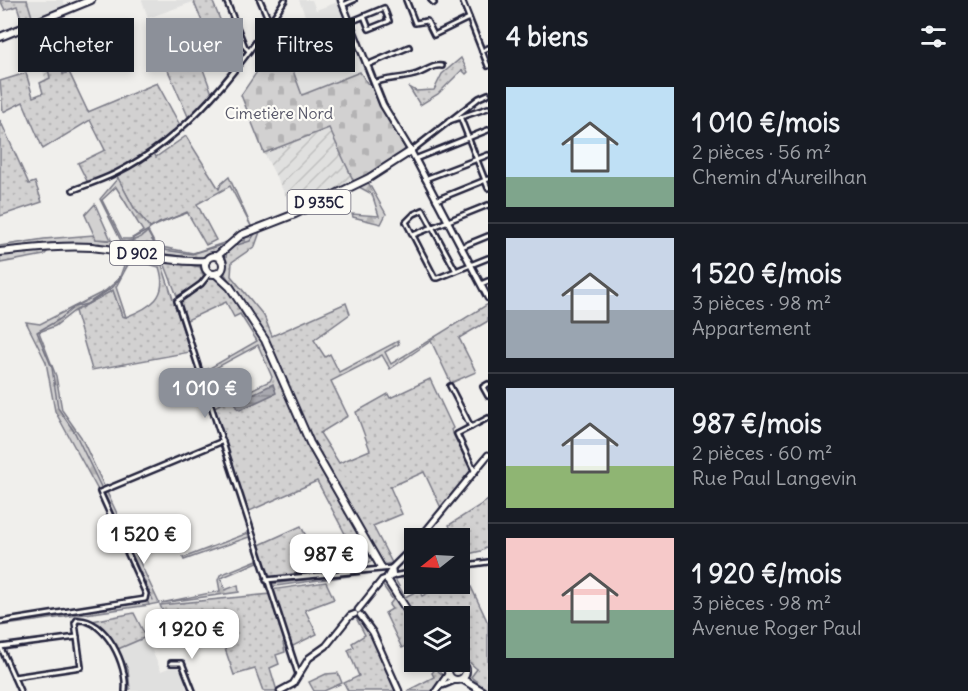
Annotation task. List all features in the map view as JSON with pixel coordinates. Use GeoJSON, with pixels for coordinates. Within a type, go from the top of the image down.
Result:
{"type":"FeatureCollection","features":[{"type":"Feature","properties":{"kind":"main road"},"geometry":{"type":"LineString","coordinates":[[0,37],[91,0]]}},
{"type":"Feature","properties":{"kind":"main road"},"geometry":{"type":"LineString","coordinates":[[342,2],[348,18]]}},
{"type":"Feature","properties":{"kind":"main road"},"geometry":{"type":"LineString","coordinates":[[355,35],[383,105],[411,151],[488,298]]}},
{"type":"Feature","properties":{"kind":"main road","name":"D 935C"},"geometry":{"type":"LineString","coordinates":[[219,258],[226,248],[241,235],[295,214],[382,171],[411,151]]}},
{"type":"Feature","properties":{"kind":"main road","name":"D 902"},"geometry":{"type":"LineString","coordinates":[[0,252],[53,247],[90,247],[185,260],[212,269]]}},
{"type":"Feature","properties":{"kind":"main road"},"geometry":{"type":"LineString","coordinates":[[212,269],[219,258]]}},
{"type":"Feature","properties":{"kind":"main road"},"geometry":{"type":"LineString","coordinates":[[212,269],[219,258]]}},
{"type":"Feature","properties":{"kind":"main road"},"geometry":{"type":"LineString","coordinates":[[212,269],[230,287],[265,340],[310,443],[381,567]]}},
{"type":"Feature","properties":{"kind":"main road"},"geometry":{"type":"LineString","coordinates":[[428,528],[488,455]]}},
{"type":"Feature","properties":{"kind":"main road"},"geometry":{"type":"LineString","coordinates":[[404,556],[392,568],[390,578],[406,606]]}},
{"type":"Feature","properties":{"kind":"main road"},"geometry":{"type":"LineString","coordinates":[[280,691],[293,684],[309,658],[326,646],[350,616],[358,613],[369,593],[390,578]]}},
{"type":"Feature","properties":{"kind":"main road"},"geometry":{"type":"LineString","coordinates":[[358,613],[373,633],[399,691]]}},
{"type":"Feature","properties":{"kind":"main road"},"geometry":{"type":"LineString","coordinates":[[441,687],[446,672]]}},
{"type":"Feature","properties":{"kind":"main road"},"geometry":{"type":"LineString","coordinates":[[456,672],[480,689]]}},
{"type":"Feature","properties":{"kind":"main road"},"geometry":{"type":"LineString","coordinates":[[436,691],[461,677],[462,672]]}},
{"type":"Feature","properties":{"kind":"main road"},"geometry":{"type":"LineString","coordinates":[[293,684],[297,691]]}},
{"type":"Feature","properties":{"kind":"street"},"geometry":{"type":"LineString","coordinates":[[226,0],[245,47],[249,51]]}},
{"type":"Feature","properties":{"kind":"street"},"geometry":{"type":"LineString","coordinates":[[260,0],[268,18]]}},
{"type":"Feature","properties":{"kind":"street"},"geometry":{"type":"LineString","coordinates":[[273,18],[285,0]]}},
{"type":"Feature","properties":{"kind":"street"},"geometry":{"type":"LineString","coordinates":[[342,2],[354,0]]}},
{"type":"Feature","properties":{"kind":"street"},"geometry":{"type":"LineString","coordinates":[[406,0],[415,23],[427,21],[434,34],[469,18]]}},
{"type":"Feature","properties":{"kind":"street"},"geometry":{"type":"LineString","coordinates":[[462,0],[488,66]]}},
{"type":"Feature","properties":{"kind":"street"},"geometry":{"type":"LineString","coordinates":[[355,20],[364,16],[384,8],[389,21],[369,29],[364,16]]}},
{"type":"Feature","properties":{"kind":"street"},"geometry":{"type":"LineString","coordinates":[[73,190],[118,172],[161,143],[214,97],[255,43]]}},
{"type":"Feature","properties":{"kind":"street"},"geometry":{"type":"LineString","coordinates":[[367,65],[409,47]]}},
{"type":"Feature","properties":{"kind":"street"},"geometry":{"type":"LineString","coordinates":[[482,51],[488,48]]}},
{"type":"Feature","properties":{"kind":"street"},"geometry":{"type":"LineString","coordinates":[[374,83],[385,78],[415,75],[437,65],[442,66]]}},
{"type":"Feature","properties":{"kind":"street"},"geometry":{"type":"LineString","coordinates":[[411,151],[488,94]]}},
{"type":"Feature","properties":{"kind":"street"},"geometry":{"type":"LineString","coordinates":[[449,121],[488,108]]}},
{"type":"Feature","properties":{"kind":"street"},"geometry":{"type":"LineString","coordinates":[[461,118],[487,180],[488,188]]}},
{"type":"Feature","properties":{"kind":"street"},"geometry":{"type":"LineString","coordinates":[[414,159],[488,130]]}},
{"type":"Feature","properties":{"kind":"street"},"geometry":{"type":"LineString","coordinates":[[425,179],[488,155]]}},
{"type":"Feature","properties":{"kind":"street"},"geometry":{"type":"LineString","coordinates":[[116,177],[118,172]]}},
{"type":"Feature","properties":{"kind":"street"},"geometry":{"type":"LineString","coordinates":[[436,200],[487,180]]}},
{"type":"Feature","properties":{"kind":"street"},"geometry":{"type":"LineString","coordinates":[[413,235],[488,205]]}},
{"type":"Feature","properties":{"kind":"street"},"geometry":{"type":"LineString","coordinates":[[456,271],[422,209],[406,221],[436,279],[456,271],[471,265],[488,258]]}},
{"type":"Feature","properties":{"kind":"street"},"geometry":{"type":"LineString","coordinates":[[461,247],[488,236]]}},
{"type":"Feature","properties":{"kind":"street"},"geometry":{"type":"LineString","coordinates":[[212,269],[201,285],[177,301],[298,674]]}},
{"type":"Feature","properties":{"kind":"street"},"geometry":{"type":"LineString","coordinates":[[481,284],[488,281]]}},
{"type":"Feature","properties":{"kind":"street"},"geometry":{"type":"LineString","coordinates":[[488,384],[483,387],[488,396]]}},
{"type":"Feature","properties":{"kind":"street"},"geometry":{"type":"LineString","coordinates":[[450,386],[471,427]]}},
{"type":"Feature","properties":{"kind":"street"},"geometry":{"type":"LineString","coordinates":[[475,472],[457,434],[488,418]]}},
{"type":"Feature","properties":{"kind":"street"},"geometry":{"type":"LineString","coordinates":[[0,622],[146,599],[146,594],[100,492],[223,441]]}},
{"type":"Feature","properties":{"kind":"street"},"geometry":{"type":"LineString","coordinates":[[470,564],[488,562]]}},
{"type":"Feature","properties":{"kind":"street"},"geometry":{"type":"LineString","coordinates":[[266,580],[392,568]]}},
{"type":"Feature","properties":{"kind":"street"},"geometry":{"type":"LineString","coordinates":[[390,578],[404,574]]}},
{"type":"Feature","properties":{"kind":"street"},"geometry":{"type":"LineString","coordinates":[[14,677],[81,667],[75,623],[77,620],[88,621],[111,640],[123,672],[125,691]]}},
{"type":"Feature","properties":{"kind":"street"},"geometry":{"type":"LineString","coordinates":[[20,691],[1,648],[77,637]]}},
{"type":"Feature","properties":{"kind":"street"},"geometry":{"type":"LineString","coordinates":[[171,663],[182,663],[193,691]]}},
{"type":"Feature","properties":{"kind":"shaded area"},"geometry":{"type":"Polygon","coordinates":[[[27,0],[63,0],[66,7],[32,18],[27,0]]]}},
{"type":"Feature","properties":{"kind":"shaded area"},"geometry":{"type":"Polygon","coordinates":[[[142,0],[193,0],[193,2],[148,18],[142,0]]]}},
{"type":"Feature","properties":{"kind":"shaded area"},"geometry":{"type":"Polygon","coordinates":[[[299,0],[312,0],[316,10],[338,2],[344,18],[306,18],[299,0]]]}},
{"type":"Feature","properties":{"kind":"shaded area"},"geometry":{"type":"Polygon","coordinates":[[[355,45],[365,70],[302,95],[293,72],[355,72],[355,45]]]}},
{"type":"Feature","properties":{"kind":"shaded area"},"geometry":{"type":"Polygon","coordinates":[[[43,72],[49,72],[50,78],[46,81],[43,72]]]}},
{"type":"Feature","properties":{"kind":"shaded area"},"geometry":{"type":"Polygon","coordinates":[[[329,128],[354,182],[294,212],[264,153],[329,128]]]}},
{"type":"Feature","properties":{"kind":"shaded area"},"geometry":{"type":"Polygon","coordinates":[[[273,384],[276,393],[240,410],[236,407],[236,402],[273,384]]]}},
{"type":"Feature","properties":{"kind":"shaded area"},"geometry":{"type":"Polygon","coordinates":[[[146,637],[161,671],[176,665],[183,674],[187,691],[130,691],[128,670],[118,649],[146,637]]]}},
{"type":"Feature","properties":{"kind":"green space"},"geometry":{"type":"Polygon","coordinates":[[[0,0],[27,0],[32,18],[21,18],[17,6],[5,10],[0,0]]]}},
{"type":"Feature","properties":{"kind":"green space"},"geometry":{"type":"Polygon","coordinates":[[[193,0],[212,0],[219,18],[201,18],[193,0]]]}},
{"type":"Feature","properties":{"kind":"green space"},"geometry":{"type":"Polygon","coordinates":[[[461,58],[468,72],[466,74],[462,70],[438,94],[420,105],[409,87],[416,91],[434,90],[442,74],[461,58]]]}},
{"type":"Feature","properties":{"kind":"green space"},"geometry":{"type":"Polygon","coordinates":[[[49,72],[62,72],[63,74],[69,72],[88,112],[157,83],[182,129],[153,150],[156,157],[186,136],[219,189],[229,177],[252,228],[230,186],[197,204],[216,240],[206,245],[187,212],[150,228],[134,208],[115,173],[89,185],[78,163],[105,150],[90,120],[43,149],[23,102],[3,112],[0,81],[26,73],[33,97],[43,93],[40,83],[50,78],[49,72]]]}},
{"type":"Feature","properties":{"kind":"green space"},"geometry":{"type":"Polygon","coordinates":[[[169,72],[204,72],[214,99],[190,121],[169,72]]]}},
{"type":"Feature","properties":{"kind":"green space","name":"Cimetière Nord"},"geometry":{"type":"Polygon","coordinates":[[[257,72],[294,72],[302,95],[360,72],[367,83],[371,84],[380,106],[405,148],[404,152],[378,171],[354,182],[329,128],[264,153],[241,95],[257,72]]]}},
{"type":"Feature","properties":{"kind":"green space"},"geometry":{"type":"Polygon","coordinates":[[[0,120],[29,184],[35,182],[42,202],[0,216],[0,120]]]}},
{"type":"Feature","properties":{"kind":"green space"},"geometry":{"type":"Polygon","coordinates":[[[118,178],[134,208],[150,228],[137,239],[121,241],[100,199],[118,178]],[[116,187],[102,200],[122,239],[131,239],[143,231],[116,187]]]}},
{"type":"Feature","properties":{"kind":"green space"},"geometry":{"type":"Polygon","coordinates":[[[368,182],[386,214],[381,224],[353,217],[352,214],[379,216],[372,194],[359,187],[368,182]]]}},
{"type":"Feature","properties":{"kind":"green space"},"geometry":{"type":"Polygon","coordinates":[[[95,204],[111,240],[96,239],[85,215],[95,204]]]}},
{"type":"Feature","properties":{"kind":"green space"},"geometry":{"type":"Polygon","coordinates":[[[261,229],[255,246],[232,262],[231,276],[264,316],[272,336],[346,303],[350,314],[314,340],[325,357],[330,354],[339,372],[398,341],[399,344],[385,352],[391,364],[488,304],[488,321],[459,338],[476,372],[451,383],[431,341],[390,369],[382,355],[331,381],[348,416],[320,433],[339,463],[370,450],[356,412],[388,394],[390,398],[430,379],[453,428],[451,430],[473,471],[442,510],[424,472],[390,487],[402,514],[373,526],[392,563],[382,565],[307,432],[267,338],[224,273],[227,250],[238,240],[245,241],[245,236],[261,229]]]}},
{"type":"Feature","properties":{"kind":"green space"},"geometry":{"type":"Polygon","coordinates":[[[148,231],[156,246],[193,253],[230,241],[216,253],[201,259],[100,245],[57,244],[0,250],[0,246],[44,239],[94,235],[96,239],[124,242],[148,231]]]}},
{"type":"Feature","properties":{"kind":"green space"},"geometry":{"type":"Polygon","coordinates":[[[49,250],[44,255],[0,263],[0,254],[49,250]]]}},
{"type":"Feature","properties":{"kind":"green space"},"geometry":{"type":"Polygon","coordinates":[[[131,259],[162,265],[190,352],[92,370],[75,311],[113,290],[122,316],[126,317],[150,305],[160,293],[162,286],[159,267],[131,259]]]}},
{"type":"Feature","properties":{"kind":"green space"},"geometry":{"type":"Polygon","coordinates":[[[126,260],[130,261],[116,287],[126,317],[122,316],[113,290],[73,312],[55,326],[39,332],[56,376],[62,410],[81,437],[159,603],[149,605],[134,564],[106,505],[55,411],[46,362],[26,322],[40,324],[105,291],[119,279],[126,260]]]}},
{"type":"Feature","properties":{"kind":"green space"},"geometry":{"type":"Polygon","coordinates":[[[163,260],[200,267],[204,277],[193,289],[177,296],[163,260]]]}},
{"type":"Feature","properties":{"kind":"green space"},"geometry":{"type":"Polygon","coordinates":[[[213,276],[221,278],[264,344],[311,453],[374,560],[368,563],[357,541],[350,543],[317,481],[245,513],[214,407],[270,381],[272,377],[258,345],[210,371],[213,380],[204,384],[201,373],[257,341],[240,314],[234,317],[226,302],[185,321],[178,302],[213,276]]]}},
{"type":"Feature","properties":{"kind":"green space"},"geometry":{"type":"Polygon","coordinates":[[[488,500],[488,547],[470,554],[470,528],[450,528],[449,525],[488,500]]]}},
{"type":"Feature","properties":{"kind":"green space"},"geometry":{"type":"Polygon","coordinates":[[[301,526],[325,574],[269,580],[255,547],[301,526]]]}},
{"type":"Feature","properties":{"kind":"green space"},"geometry":{"type":"Polygon","coordinates":[[[248,533],[249,537],[184,560],[183,558],[248,533]]]}},
{"type":"Feature","properties":{"kind":"green space"},"geometry":{"type":"Polygon","coordinates":[[[257,560],[258,562],[221,578],[225,590],[238,585],[239,592],[161,603],[220,591],[218,580],[220,575],[257,560]]]}},
{"type":"Feature","properties":{"kind":"green space"},"geometry":{"type":"Polygon","coordinates":[[[370,573],[268,587],[270,584],[370,573]]]}},
{"type":"Feature","properties":{"kind":"green space"},"geometry":{"type":"Polygon","coordinates":[[[395,579],[405,597],[411,594],[422,596],[426,594],[470,594],[470,585],[488,623],[488,691],[471,677],[477,669],[470,663],[470,606],[408,606],[391,580],[395,579]]]}},
{"type":"Feature","properties":{"kind":"green space"},"geometry":{"type":"Polygon","coordinates":[[[385,581],[404,610],[404,647],[402,648],[385,613],[392,609],[389,605],[393,600],[381,583],[385,581]]]}},
{"type":"Feature","properties":{"kind":"green space"},"geometry":{"type":"Polygon","coordinates":[[[326,582],[334,599],[305,610],[317,634],[291,647],[289,641],[283,643],[285,652],[276,655],[279,664],[270,668],[277,691],[263,691],[255,669],[234,675],[222,640],[218,641],[212,625],[174,638],[160,605],[271,594],[270,590],[326,582]]]}},
{"type":"Feature","properties":{"kind":"green space"},"geometry":{"type":"Polygon","coordinates":[[[149,599],[149,605],[0,626],[0,621],[79,607],[149,599]]]}},
{"type":"Feature","properties":{"kind":"green space"},"geometry":{"type":"Polygon","coordinates":[[[134,613],[146,637],[118,649],[128,670],[130,690],[112,641],[92,621],[134,613]]]}},
{"type":"Feature","properties":{"kind":"green space"},"geometry":{"type":"Polygon","coordinates":[[[356,618],[363,621],[375,638],[398,691],[348,691],[344,683],[359,676],[348,650],[354,647],[352,643],[365,635],[356,618]]]}},
{"type":"Feature","properties":{"kind":"green space"},"geometry":{"type":"Polygon","coordinates":[[[439,672],[445,677],[433,691],[407,691],[434,677],[432,673],[439,672]]]}},
{"type":"Feature","properties":{"kind":"green space"},"geometry":{"type":"Polygon","coordinates":[[[338,673],[342,683],[324,691],[314,691],[309,682],[326,674],[338,673]]]}},
{"type":"Feature","properties":{"kind":"waterway"},"geometry":{"type":"LineString","coordinates":[[379,175],[388,169]]}},
{"type":"Feature","properties":{"kind":"waterway"},"geometry":{"type":"LineString","coordinates":[[147,231],[159,223],[187,213]]}},
{"type":"Feature","properties":{"kind":"waterway"},"geometry":{"type":"LineString","coordinates":[[131,247],[133,238],[147,231],[157,249],[192,254],[221,245]]}},
{"type":"Feature","properties":{"kind":"waterway"},"geometry":{"type":"LineString","coordinates":[[231,247],[250,241],[256,232]]}},
{"type":"Feature","properties":{"kind":"waterway"},"geometry":{"type":"LineString","coordinates":[[101,487],[75,433],[58,408],[52,368],[37,332],[60,319],[74,307],[87,304],[113,287],[122,275],[129,259]]}},
{"type":"Feature","properties":{"kind":"waterway"},"geometry":{"type":"LineString","coordinates":[[104,493],[153,600]]}}]}
